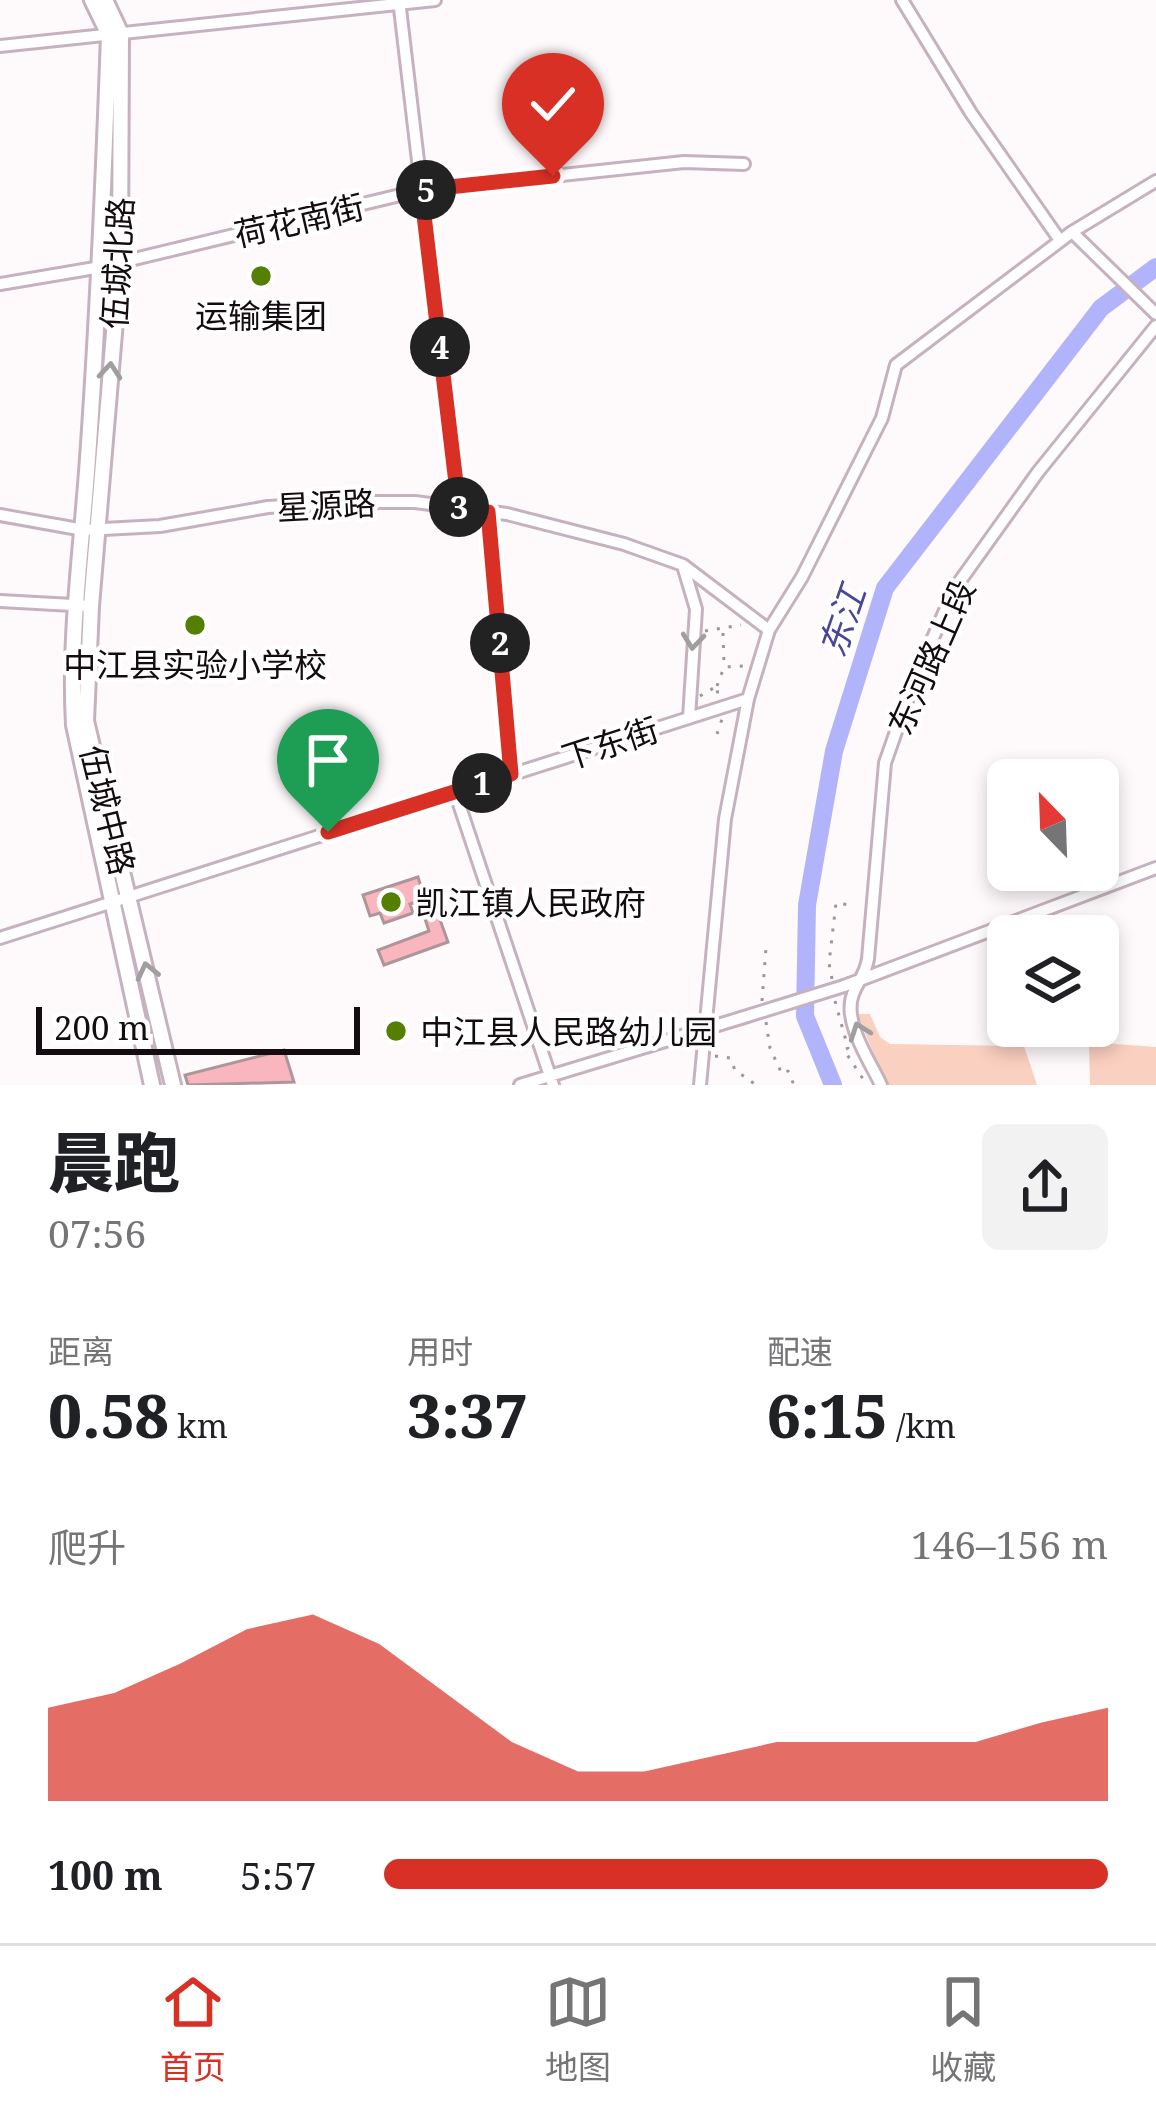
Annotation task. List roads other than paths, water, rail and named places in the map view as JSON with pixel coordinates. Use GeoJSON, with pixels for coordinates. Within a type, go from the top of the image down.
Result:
{"type":"FeatureCollection","features":[{"type":"Feature","properties":{"kind":"main road","name":"伍城北路"},"geometry":{"type":"LineString","coordinates":[[90,530],[115,35],[92,0]]}},
{"type":"Feature","properties":{"kind":"main road","name":"伍城北路"},"geometry":{"type":"LineString","coordinates":[[90,530],[120,262],[115,35],[105,0]]}},
{"type":"Feature","properties":{"kind":"main road","name":"伍城中路"},"geometry":{"type":"LineString","coordinates":[[90,530],[74,725],[152,1085]]}},
{"type":"Feature","properties":{"kind":"main road","name":"伍城中路"},"geometry":{"type":"LineString","coordinates":[[83,606],[86,721],[173,1085]]}},
{"type":"Feature","properties":{"kind":"street"},"geometry":{"type":"LineString","coordinates":[[0,46],[435,0]]}},
{"type":"Feature","properties":{"kind":"street"},"geometry":{"type":"LineString","coordinates":[[902,0],[971,113],[1059,239]]}},
{"type":"Feature","properties":{"kind":"street"},"geometry":{"type":"LineString","coordinates":[[400,2],[459,508]]}},
{"type":"Feature","properties":{"kind":"street","name":"荷花南街"},"geometry":{"type":"LineString","coordinates":[[0,284],[101,267],[421,190],[684,162],[744,164]]}},
{"type":"Feature","properties":{"kind":"street"},"geometry":{"type":"LineString","coordinates":[[700,1085],[725,819],[748,699],[769,630],[802,577],[882,418],[896,365],[1059,239],[1156,181]]}},
{"type":"Feature","properties":{"kind":"street"},"geometry":{"type":"LineString","coordinates":[[1072,232],[1154,312]]}},
{"type":"Feature","properties":{"kind":"street","name":"东河路上段"},"geometry":{"type":"LineString","coordinates":[[881,1085],[851,1009],[853,994],[864,978],[886,763],[921,664],[956,588],[1039,472],[1156,326]]}},
{"type":"Feature","properties":{"kind":"street","name":"星源路"},"geometry":{"type":"LineString","coordinates":[[0,515],[90,530],[160,526],[268,507],[415,502],[488,512],[624,544],[683,566],[769,630]]}},
{"type":"Feature","properties":{"kind":"street"},"geometry":{"type":"LineString","coordinates":[[488,512],[511,774]]}},
{"type":"Feature","properties":{"kind":"street"},"geometry":{"type":"LineString","coordinates":[[683,566],[696,609],[689,718]]}},
{"type":"Feature","properties":{"kind":"street"},"geometry":{"type":"LineString","coordinates":[[0,601],[83,606]]}},
{"type":"Feature","properties":{"kind":"street","name":"下东街"},"geometry":{"type":"LineString","coordinates":[[0,938],[748,699]]}},
{"type":"Feature","properties":{"kind":"street"},"geometry":{"type":"LineString","coordinates":[[455,792],[551,1081]]}},
{"type":"Feature","properties":{"kind":"street"},"geometry":{"type":"LineString","coordinates":[[520,1085],[551,1081],[844,986],[1156,868]]}},
{"type":"Feature","properties":{"kind":"waterway","name":"东江"},"geometry":{"type":"LineString","coordinates":[[833,1085],[805,1016],[807,905],[834,751],[885,588],[1101,308],[1156,267]]}},
{"type":"Feature","properties":{"kind":"place","name":"运输集团"},"geometry":{"type":"Point","coordinates":[261,276]}},
{"type":"Feature","properties":{"kind":"place","name":"中江县实验小学校"},"geometry":{"type":"Point","coordinates":[195,625]}},
{"type":"Feature","properties":{"kind":"place","name":"凯江镇人民政府"},"geometry":{"type":"Point","coordinates":[391,902]}},
{"type":"Feature","properties":{"kind":"place","name":"中江县人民路幼儿园"},"geometry":{"type":"Point","coordinates":[396,1031]}}]}
